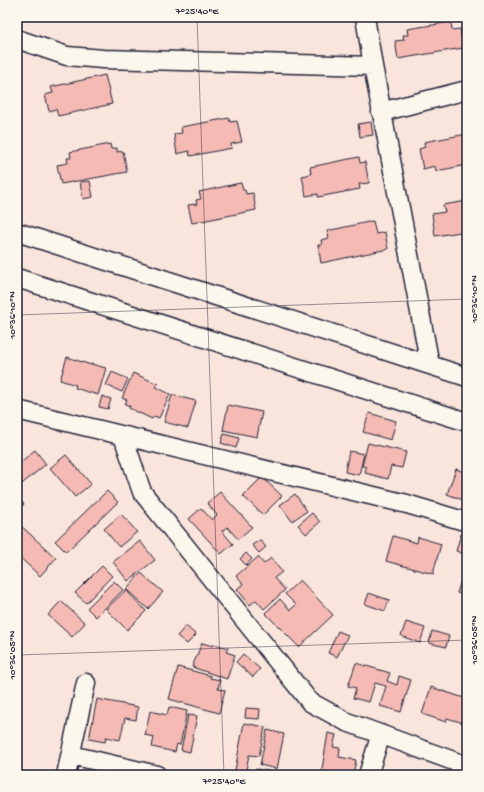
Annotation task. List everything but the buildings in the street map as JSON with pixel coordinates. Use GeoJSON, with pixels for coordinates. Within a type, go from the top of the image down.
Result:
{"type":"FeatureCollection","features":[{"type":"Feature","properties":{"kind":"street"},"geometry":{"type":"LineString","coordinates":[[365,17],[372,66],[430,365]]}},
{"type":"Feature","properties":{"kind":"street"},"geometry":{"type":"LineString","coordinates":[[17,39],[66,56],[102,59],[372,66]]}},
{"type":"Feature","properties":{"kind":"street"},"geometry":{"type":"LineString","coordinates":[[381,112],[467,90]]}},
{"type":"Feature","properties":{"kind":"street"},"geometry":{"type":"LineString","coordinates":[[17,232],[467,377]]}},
{"type":"Feature","properties":{"kind":"street"},"geometry":{"type":"LineString","coordinates":[[17,278],[467,422]]}},
{"type":"Feature","properties":{"kind":"street"},"geometry":{"type":"LineString","coordinates":[[17,410],[408,504],[467,522]]}},
{"type":"Feature","properties":{"kind":"street"},"geometry":{"type":"LineString","coordinates":[[124,436],[142,492],[310,702],[347,722],[467,766]]}},
{"type":"Feature","properties":{"kind":"street"},"geometry":{"type":"LineString","coordinates":[[66,775],[86,683]]}},
{"type":"Feature","properties":{"kind":"street"},"geometry":{"type":"LineString","coordinates":[[368,775],[381,734]]}},
{"type":"Feature","properties":{"kind":"street"},"geometry":{"type":"LineString","coordinates":[[71,756],[157,775]]}}]}
